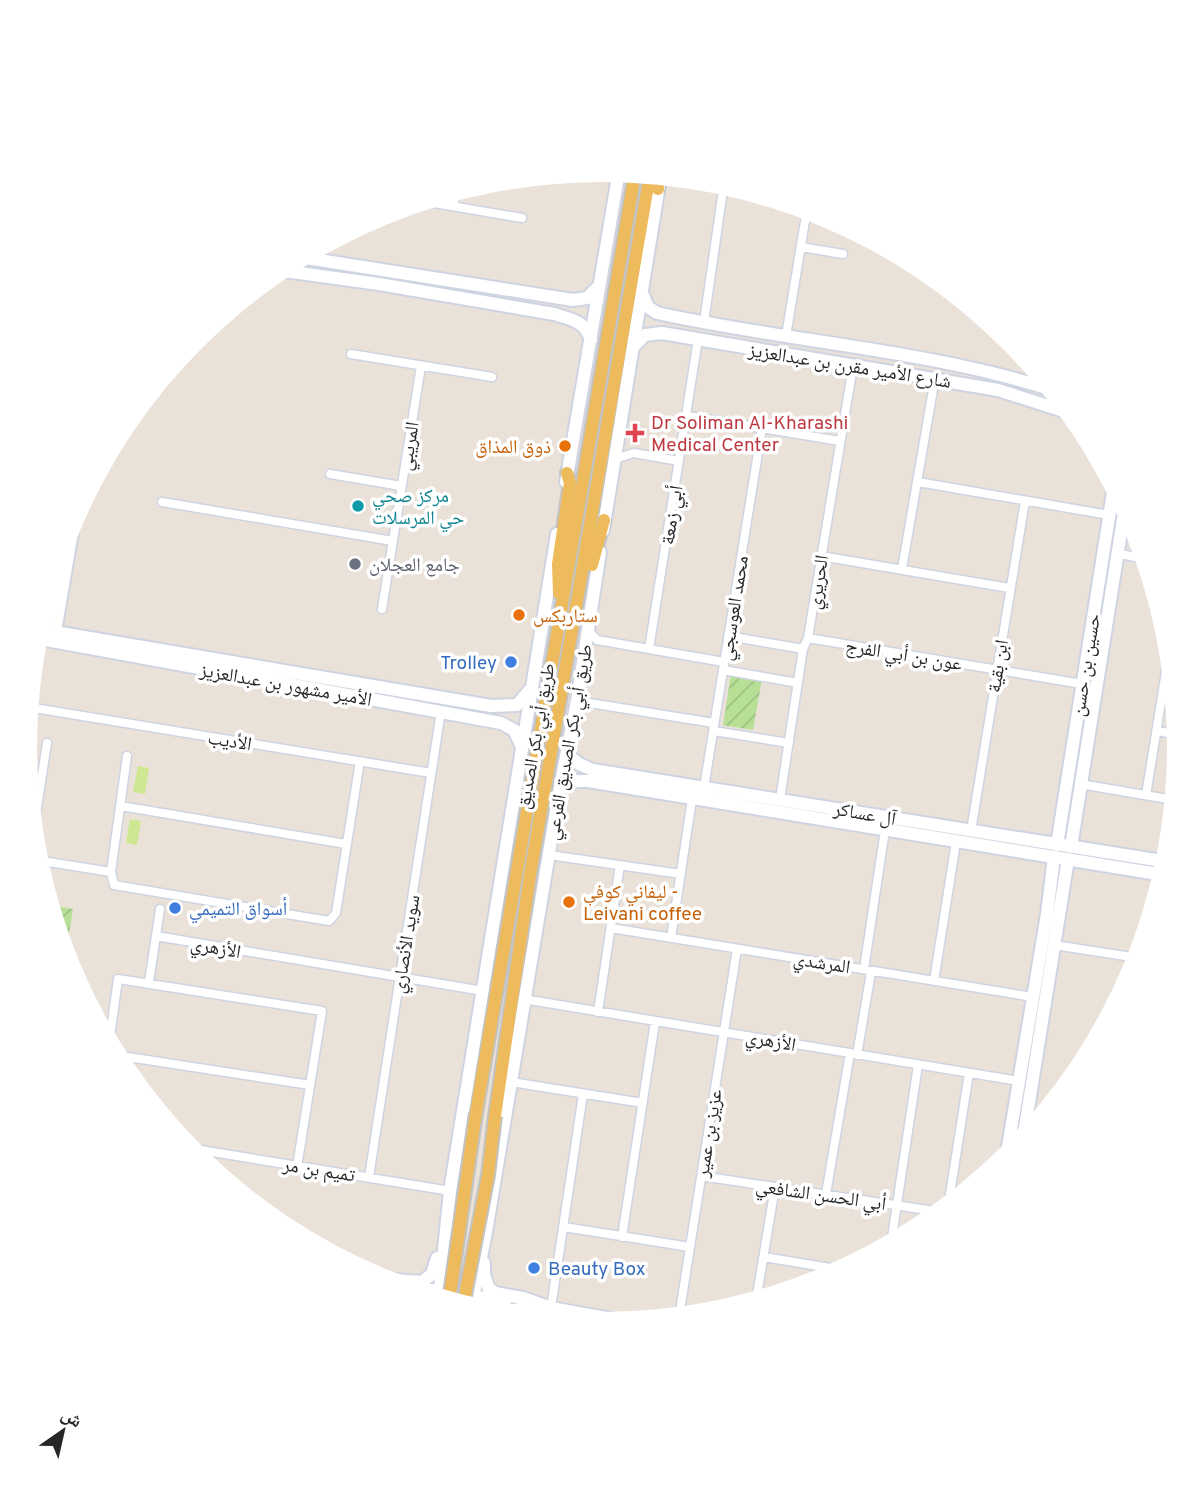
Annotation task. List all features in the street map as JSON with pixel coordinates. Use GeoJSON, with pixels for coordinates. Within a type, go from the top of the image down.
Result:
{"type":"FeatureCollection","features":[{"type":"Feature","properties":{"kind":"main road","name":"طريق أبي بكر الصديق"},"geometry":{"type":"LineString","coordinates":[[450,1291],[477,1113],[633,183]]}},
{"type":"Feature","properties":{"kind":"main road","name":"طريق أبي بكر الصديق"},"geometry":{"type":"LineString","coordinates":[[468,1296],[530,875],[648,184]]}},
{"type":"Feature","properties":{"kind":"main road"},"geometry":{"type":"LineString","coordinates":[[562,605],[557,573],[570,487],[567,472]]}},
{"type":"Feature","properties":{"kind":"main road"},"geometry":{"type":"LineString","coordinates":[[568,659],[576,647],[594,553],[604,520]]}},
{"type":"Feature","properties":{"kind":"street"},"geometry":{"type":"LineString","coordinates":[[441,1289],[444,1230],[450,1191],[617,182]]}},
{"type":"Feature","properties":{"kind":"street","name":"طريق أبي بكر الصديق الفرعي"},"geometry":{"type":"LineString","coordinates":[[469,1296],[486,1231],[584,649],[592,635],[604,520],[658,189]]}},
{"type":"Feature","properties":{"kind":"street"},"geometry":{"type":"LineString","coordinates":[[704,322],[722,195]]}},
{"type":"Feature","properties":{"kind":"street"},"geometry":{"type":"LineString","coordinates":[[453,206],[454,202]]}},
{"type":"Feature","properties":{"kind":"street"},"geometry":{"type":"LineString","coordinates":[[444,205],[522,218]]}},
{"type":"Feature","properties":{"kind":"street"},"geometry":{"type":"LineString","coordinates":[[786,336],[805,220]]}},
{"type":"Feature","properties":{"kind":"street"},"geometry":{"type":"LineString","coordinates":[[801,247],[843,254]]}},
{"type":"Feature","properties":{"kind":"street"},"geometry":{"type":"LineString","coordinates":[[315,259],[580,300],[599,286]]}},
{"type":"Feature","properties":{"kind":"street"},"geometry":{"type":"LineString","coordinates":[[379,284],[381,269]]}},
{"type":"Feature","properties":{"kind":"street"},"geometry":{"type":"LineString","coordinates":[[295,272],[554,314],[581,324],[588,331],[591,340]]}},
{"type":"Feature","properties":{"kind":"street","name":"شارع الأمير مقرن بن عبدالعزيز"},"geometry":{"type":"LineString","coordinates":[[641,292],[652,311],[957,365],[1035,384]]}},
{"type":"Feature","properties":{"kind":"street"},"geometry":{"type":"LineString","coordinates":[[554,314],[563,308],[563,302],[559,298]]}},
{"type":"Feature","properties":{"kind":"street"},"geometry":{"type":"LineString","coordinates":[[684,337],[677,326],[682,319],[687,318]]}},
{"type":"Feature","properties":{"kind":"street","name":"شارع الأمير مقرن بن عبدالعزيز"},"geometry":{"type":"LineString","coordinates":[[632,350],[637,341],[654,332],[998,390],[1053,408]]}},
{"type":"Feature","properties":{"kind":"street","name":"أبي زمعة"},"geometry":{"type":"LineString","coordinates":[[649,649],[698,339]]}},
{"type":"Feature","properties":{"kind":"street"},"geometry":{"type":"LineString","coordinates":[[351,354],[492,377]]}},
{"type":"Feature","properties":{"kind":"street","name":"المريبي"},"geometry":{"type":"LineString","coordinates":[[382,609],[421,366]]}},
{"type":"Feature","properties":{"kind":"street","name":"الحريري"},"geometry":{"type":"LineString","coordinates":[[780,799],[803,649],[808,638],[853,366]]}},
{"type":"Feature","properties":{"kind":"street"},"geometry":{"type":"LineString","coordinates":[[902,569],[935,379]]}},
{"type":"Feature","properties":{"kind":"street"},"geometry":{"type":"LineString","coordinates":[[687,416],[840,441]]}},
{"type":"Feature","properties":{"kind":"street","name":"محمد العوسجي"},"geometry":{"type":"LineString","coordinates":[[704,788],[762,428]]}},
{"type":"Feature","properties":{"kind":"street"},"geometry":{"type":"LineString","coordinates":[[614,459],[634,453],[680,461]]}},
{"type":"Feature","properties":{"kind":"street"},"geometry":{"type":"LineString","coordinates":[[330,474],[401,486]]}},
{"type":"Feature","properties":{"kind":"street"},"geometry":{"type":"LineString","coordinates":[[918,482],[1109,515]]}},
{"type":"Feature","properties":{"kind":"street","name":"ابن بقية"},"geometry":{"type":"LineString","coordinates":[[971,831],[1025,501]]}},
{"type":"Feature","properties":{"kind":"street"},"geometry":{"type":"LineString","coordinates":[[162,502],[393,541]]}},
{"type":"Feature","properties":{"kind":"street","name":"حسين بن حسن"},"geometry":{"type":"LineString","coordinates":[[1023,1124],[1024,1080],[1033,997],[1053,915],[1057,882],[1055,851],[1111,502]]}},
{"type":"Feature","properties":{"kind":"street","name":"حسين بن حسن"},"geometry":{"type":"LineString","coordinates":[[1057,882],[1069,853],[1121,525]]}},
{"type":"Feature","properties":{"kind":"street"},"geometry":{"type":"LineString","coordinates":[[1116,553],[1134,557]]}},
{"type":"Feature","properties":{"kind":"street"},"geometry":{"type":"LineString","coordinates":[[821,556],[1009,587]]}},
{"type":"Feature","properties":{"kind":"street"},"geometry":{"type":"LineString","coordinates":[[592,635],[798,683]]}},
{"type":"Feature","properties":{"kind":"street","name":"الأمير مشهور بن عبدالعزيز"},"geometry":{"type":"LineString","coordinates":[[48,636],[498,706]]}},
{"type":"Feature","properties":{"kind":"street","name":"الأمير مشهور بن عبدالعزيز"},"geometry":{"type":"LineString","coordinates":[[48,636],[506,724],[514,730],[523,749]]}},
{"type":"Feature","properties":{"kind":"street"},"geometry":{"type":"LineString","coordinates":[[728,636],[803,649]]}},
{"type":"Feature","properties":{"kind":"street","name":"عون بن أبي الفرج"},"geometry":{"type":"LineString","coordinates":[[808,638],[1082,684]]}},
{"type":"Feature","properties":{"kind":"street"},"geometry":{"type":"LineString","coordinates":[[495,722],[501,716],[498,706],[517,705],[532,688]]}},
{"type":"Feature","properties":{"kind":"street"},"geometry":{"type":"LineString","coordinates":[[1146,795],[1164,690]]}},
{"type":"Feature","properties":{"kind":"street"},"geometry":{"type":"LineString","coordinates":[[577,701],[789,743]]}},
{"type":"Feature","properties":{"kind":"street","name":"الأديب"},"geometry":{"type":"LineString","coordinates":[[38,708],[431,773]]}},
{"type":"Feature","properties":{"kind":"street","name":"سويد الأنصاري"},"geometry":{"type":"LineString","coordinates":[[369,1177],[441,711]]}},
{"type":"Feature","properties":{"kind":"street"},"geometry":{"type":"LineString","coordinates":[[1158,731],[1167,732]]}},
{"type":"Feature","properties":{"kind":"street"},"geometry":{"type":"LineString","coordinates":[[39,794],[47,743]]}},
{"type":"Feature","properties":{"kind":"street","name":"آل عساكر"},"geometry":{"type":"LineString","coordinates":[[566,754],[591,776],[692,799],[780,799],[971,831],[1055,851]]}},
{"type":"Feature","properties":{"kind":"street"},"geometry":{"type":"LineString","coordinates":[[127,756],[111,872],[114,885],[330,921],[336,913],[359,761]]}},
{"type":"Feature","properties":{"kind":"street","name":"آل عساكر"},"geometry":{"type":"LineString","coordinates":[[560,787],[591,776],[704,788],[738,799],[956,842],[1155,861]]}},
{"type":"Feature","properties":{"kind":"street"},"geometry":{"type":"LineString","coordinates":[[1080,784],[1164,798]]}},
{"type":"Feature","properties":{"kind":"street"},"geometry":{"type":"LineString","coordinates":[[671,938],[692,799]]}},
{"type":"Feature","properties":{"kind":"street"},"geometry":{"type":"LineString","coordinates":[[121,806],[346,844]]}},
{"type":"Feature","properties":{"kind":"street"},"geometry":{"type":"LineString","coordinates":[[827,1194],[854,1054],[885,830]]}},
{"type":"Feature","properties":{"kind":"street"},"geometry":{"type":"LineString","coordinates":[[934,981],[956,842]]}},
{"type":"Feature","properties":{"kind":"street","name":"آل عساكر"},"geometry":{"type":"LineString","coordinates":[[1069,853],[1153,872]]}},
{"type":"Feature","properties":{"kind":"street"},"geometry":{"type":"LineString","coordinates":[[549,855],[681,874]]}},
{"type":"Feature","properties":{"kind":"street"},"geometry":{"type":"LineString","coordinates":[[49,862],[111,872]]}},
{"type":"Feature","properties":{"kind":"street"},"geometry":{"type":"LineString","coordinates":[[598,1012],[620,865]]}},
{"type":"Feature","properties":{"kind":"street"},"geometry":{"type":"LineString","coordinates":[[149,982],[160,909]]}},
{"type":"Feature","properties":{"kind":"street","name":"حسين بن حسن"},"geometry":{"type":"LineString","coordinates":[[1011,1137],[1054,945],[1053,915]]}},
{"type":"Feature","properties":{"kind":"street","name":"المرشدي"},"geometry":{"type":"LineString","coordinates":[[611,928],[1033,997]]}},
{"type":"Feature","properties":{"kind":"street","name":"الأزهري"},"geometry":{"type":"LineString","coordinates":[[156,936],[483,991]]}},
{"type":"Feature","properties":{"kind":"street"},"geometry":{"type":"LineString","coordinates":[[1054,945],[1127,956]]}},
{"type":"Feature","properties":{"kind":"street","name":"عزيز بن عمير"},"geometry":{"type":"LineString","coordinates":[[682,1306],[737,949]]}},
{"type":"Feature","properties":{"kind":"street"},"geometry":{"type":"LineString","coordinates":[[111,1028],[118,978],[322,1011],[297,1167]]}},
{"type":"Feature","properties":{"kind":"street","name":"الأزهري"},"geometry":{"type":"LineString","coordinates":[[523,999],[1024,1080]]}},
{"type":"Feature","properties":{"kind":"street"},"geometry":{"type":"LineString","coordinates":[[622,1237],[655,1021]]}},
{"type":"Feature","properties":{"kind":"street"},"geometry":{"type":"LineString","coordinates":[[130,1057],[310,1085]]}},
{"type":"Feature","properties":{"kind":"street"},"geometry":{"type":"LineString","coordinates":[[893,1232],[919,1065]]}},
{"type":"Feature","properties":{"kind":"street"},"geometry":{"type":"LineString","coordinates":[[950,1191],[969,1073]]}},
{"type":"Feature","properties":{"kind":"street"},"geometry":{"type":"LineString","coordinates":[[511,1082],[643,1103]]}},
{"type":"Feature","properties":{"kind":"street"},"geometry":{"type":"LineString","coordinates":[[551,1308],[583,1094]]}},
{"type":"Feature","properties":{"kind":"street","name":"تميم بن مر"},"geometry":{"type":"LineString","coordinates":[[207,1151],[450,1191]]}},
{"type":"Feature","properties":{"kind":"street","name":"أبي الحسن الشافعي"},"geometry":{"type":"LineString","coordinates":[[701,1176],[926,1210]]}},
{"type":"Feature","properties":{"kind":"street"},"geometry":{"type":"LineString","coordinates":[[758,1290],[775,1187]]}},
{"type":"Feature","properties":{"kind":"street"},"geometry":{"type":"LineString","coordinates":[[564,1227],[690,1247]]}},
{"type":"Feature","properties":{"kind":"street"},"geometry":{"type":"LineString","coordinates":[[420,1282],[432,1274],[444,1230]]}},
{"type":"Feature","properties":{"kind":"street"},"geometry":{"type":"LineString","coordinates":[[486,1231],[484,1273],[488,1286],[495,1293],[523,1298],[551,1308]]}},
{"type":"Feature","properties":{"kind":"street"},"geometry":{"type":"LineString","coordinates":[[764,1257],[823,1267]]}},
{"type":"Feature","properties":{"kind":"street"},"geometry":{"type":"LineString","coordinates":[[527,1307],[568,1311]]}},
{"type":"Feature","properties":{"kind":"street"},"geometry":{"type":"LineString","coordinates":[[542,1308],[551,1308]]}},
{"type":"Feature","properties":{"kind":"green space"},"geometry":{"type":"Polygon","coordinates":[[[731,674],[762,679],[753,730],[723,725],[731,674]]]}},
{"type":"Feature","properties":{"kind":"green space"},"geometry":{"type":"Polygon","coordinates":[[[138,766],[149,768],[145,794],[133,792],[138,766]]]}},
{"type":"Feature","properties":{"kind":"green space"},"geometry":{"type":"Polygon","coordinates":[[[130,819],[141,821],[137,845],[126,843],[130,819]]]}},
{"type":"Feature","properties":{"kind":"green space"},"geometry":{"type":"Polygon","coordinates":[[[60,907],[73,909],[69,934],[60,907]]]}},
{"type":"Feature","properties":{"kind":"place","name":"Dr Soliman Al-Kharashi Medical Center"},"geometry":{"type":"Point","coordinates":[635,433]}},
{"type":"Feature","properties":{"kind":"place","name":"ذوق المذاق"},"geometry":{"type":"Point","coordinates":[565,446]}},
{"type":"Feature","properties":{"kind":"place","name":"مركز صحي حي المرسلات"},"geometry":{"type":"Point","coordinates":[358,506]}},
{"type":"Feature","properties":{"kind":"place","name":"جامع العجلان"},"geometry":{"type":"Point","coordinates":[355,564]}},
{"type":"Feature","properties":{"kind":"place","name":"ستاربكس"},"geometry":{"type":"Point","coordinates":[519,615]}},
{"type":"Feature","properties":{"kind":"place","name":"Trolley"},"geometry":{"type":"Point","coordinates":[511,662]}},
{"type":"Feature","properties":{"kind":"place","name":"ليفاني كوفي - Leivani coffee"},"geometry":{"type":"Point","coordinates":[569,902]}},
{"type":"Feature","properties":{"kind":"place","name":"أسواق التميمي"},"geometry":{"type":"Point","coordinates":[175,908]}},
{"type":"Feature","properties":{"kind":"place","name":"Beauty Box"},"geometry":{"type":"Point","coordinates":[534,1268]}}]}
